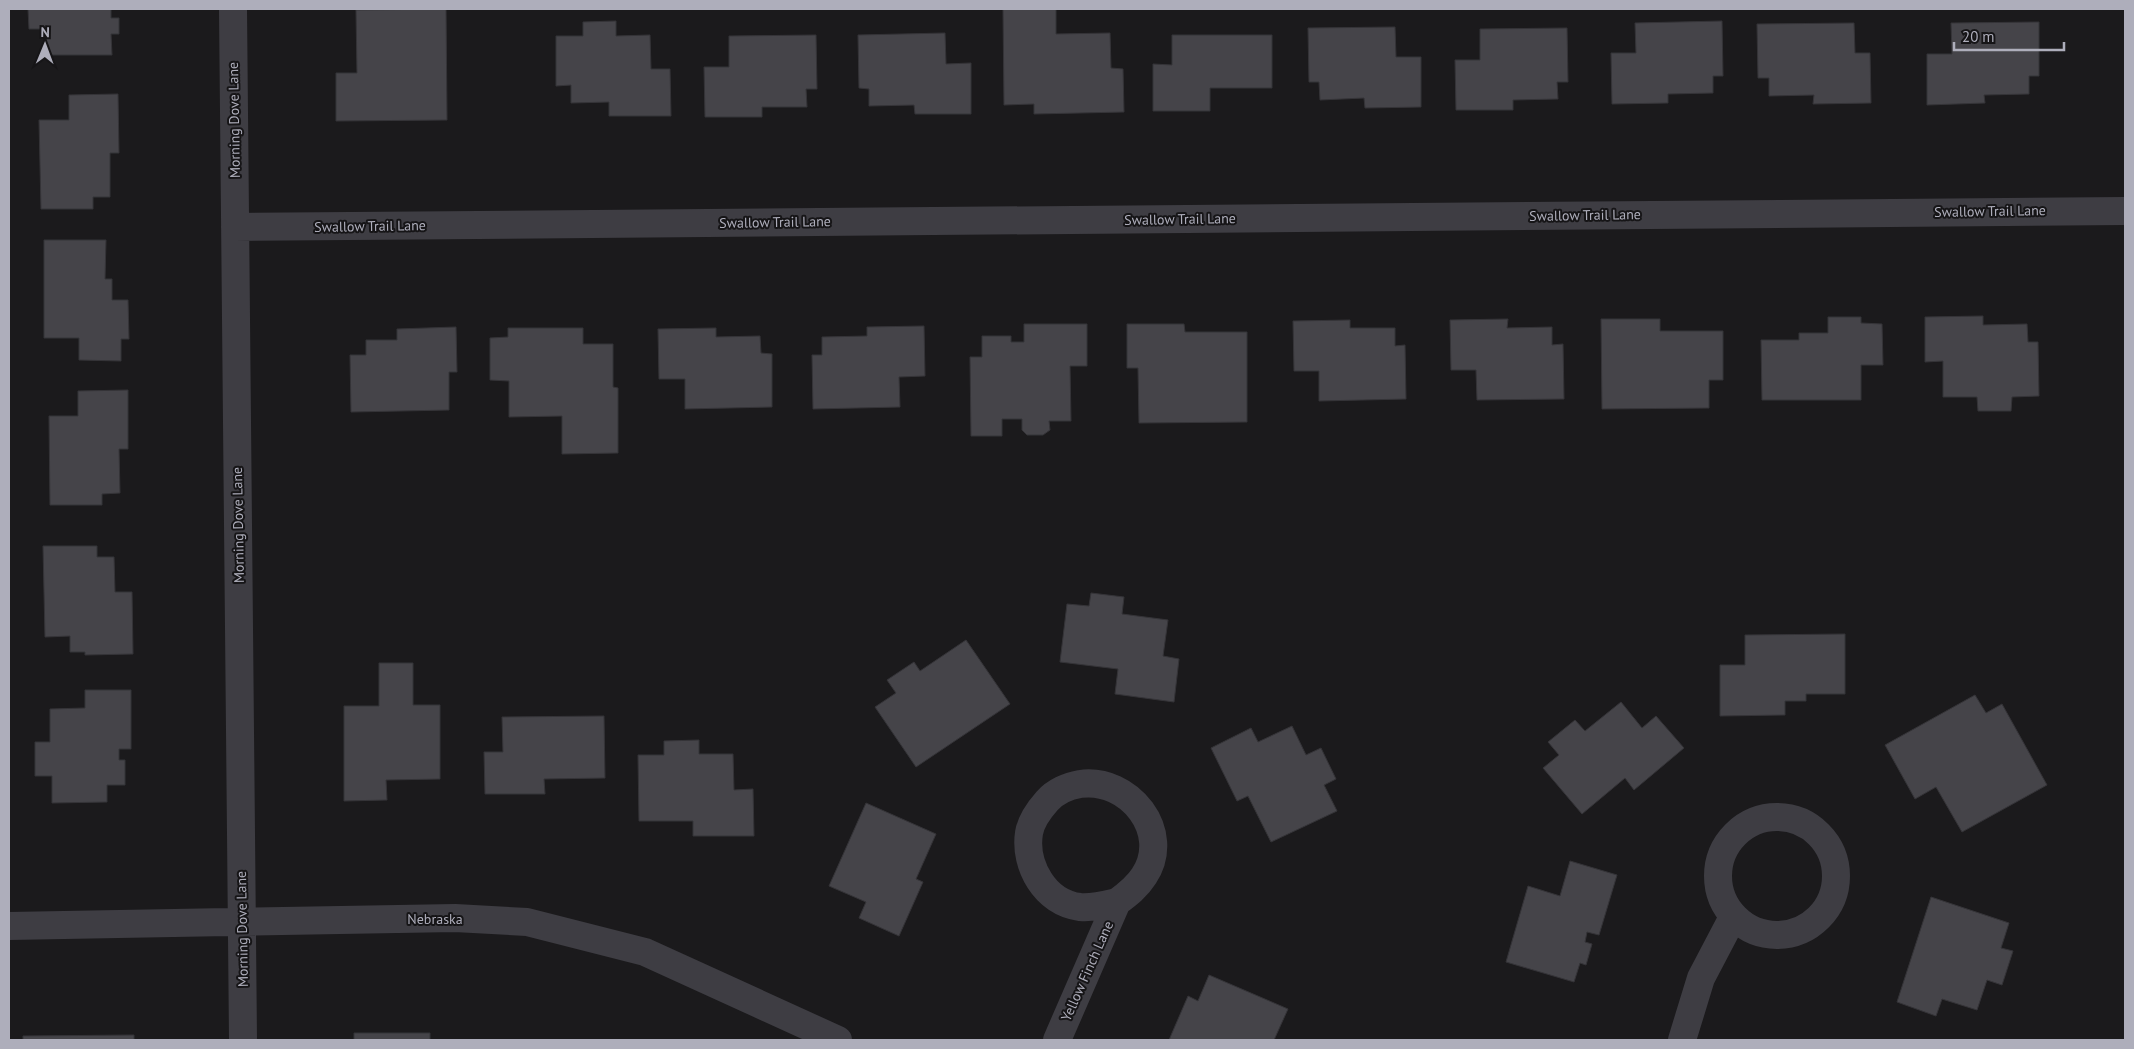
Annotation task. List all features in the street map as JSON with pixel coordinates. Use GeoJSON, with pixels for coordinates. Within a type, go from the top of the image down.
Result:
{"type":"FeatureCollection","features":[{"type":"Feature","properties":{"kind":"street","name":"Morning Dove Lane"},"geometry":{"type":"LineString","coordinates":[[233,9],[243,1040]]}},
{"type":"Feature","properties":{"kind":"street","name":"Swallow Trail Lane"},"geometry":{"type":"LineString","coordinates":[[235,227],[2125,211]]}},
{"type":"Feature","properties":{"kind":"street","name":"Yellow Finch Lane"},"geometry":{"type":"LineString","coordinates":[[1056,1040],[1117,902],[1133,890],[1145,875],[1152,857],[1152,835],[1145,814],[1132,798],[1113,787],[1092,782],[1070,786],[1051,796],[1037,812],[1029,832],[1028,852],[1033,871],[1044,887],[1060,900],[1078,906],[1098,907],[1117,902]]}},
{"type":"Feature","properties":{"kind":"street"},"geometry":{"type":"LineString","coordinates":[[1776,816],[1795,819],[1813,828],[1826,842],[1835,859],[1837,879],[1833,898],[1823,915],[1807,927],[1788,935],[1769,935],[1750,929],[1733,917],[1722,901],[1717,882],[1718,862],[1726,844],[1740,829],[1757,820],[1776,816]]}},
{"type":"Feature","properties":{"kind":"street"},"geometry":{"type":"LineString","coordinates":[[1682,1040],[1701,978],[1733,917]]}},
{"type":"Feature","properties":{"kind":"street","name":"Nebraska"},"geometry":{"type":"LineString","coordinates":[[9,926],[454,918],[527,922],[645,952],[838,1040]]}},
{"type":"Feature","properties":{"kind":"building"},"geometry":{"type":"Polygon","coordinates":[[[28,9],[111,9],[111,18],[119,18],[119,34],[111,34],[112,55],[46,55],[46,29],[29,29],[28,9]]]}},
{"type":"Feature","properties":{"kind":"building"},"geometry":{"type":"Polygon","coordinates":[[[446,9],[447,120],[336,121],[336,73],[357,73],[356,10],[446,9]]]}},
{"type":"Feature","properties":{"kind":"building"},"geometry":{"type":"Polygon","coordinates":[[[1003,9],[1056,9],[1056,34],[1110,33],[1111,68],[1123,69],[1124,112],[1034,114],[1034,104],[1004,105],[1003,9]]]}},
{"type":"Feature","properties":{"kind":"building"},"geometry":{"type":"Polygon","coordinates":[[[616,21],[616,36],[650,35],[651,69],[670,69],[671,116],[609,116],[609,102],[571,103],[571,85],[556,86],[556,36],[583,36],[583,22],[616,21]]]}},
{"type":"Feature","properties":{"kind":"building"},"geometry":{"type":"Polygon","coordinates":[[[1722,21],[1723,76],[1713,76],[1713,93],[1668,94],[1668,103],[1612,104],[1611,53],[1636,53],[1635,23],[1722,21]]]}},
{"type":"Feature","properties":{"kind":"building"},"geometry":{"type":"Polygon","coordinates":[[[2039,22],[2039,76],[2029,76],[2029,94],[1984,95],[1985,103],[1927,105],[1927,54],[1952,54],[1951,23],[2039,22]]]}},
{"type":"Feature","properties":{"kind":"building"},"geometry":{"type":"Polygon","coordinates":[[[1854,23],[1855,53],[1870,53],[1871,103],[1813,104],[1814,95],[1769,96],[1769,78],[1758,78],[1757,24],[1854,23]]]}},
{"type":"Feature","properties":{"kind":"building"},"geometry":{"type":"Polygon","coordinates":[[[1395,27],[1396,57],[1421,57],[1421,107],[1365,108],[1364,98],[1320,100],[1319,82],[1309,82],[1308,28],[1395,27]]]}},
{"type":"Feature","properties":{"kind":"building"},"geometry":{"type":"Polygon","coordinates":[[[1567,28],[1568,82],[1557,82],[1558,99],[1513,100],[1513,110],[1456,110],[1455,60],[1480,60],[1480,29],[1567,28]]]}},
{"type":"Feature","properties":{"kind":"building"},"geometry":{"type":"Polygon","coordinates":[[[945,33],[946,64],[971,63],[971,114],[915,114],[914,105],[869,106],[869,89],[859,88],[858,35],[945,33]]]}},
{"type":"Feature","properties":{"kind":"building"},"geometry":{"type":"Polygon","coordinates":[[[816,35],[817,89],[806,89],[807,107],[762,107],[762,117],[705,117],[704,67],[729,67],[729,36],[816,35]]]}},
{"type":"Feature","properties":{"kind":"building"},"geometry":{"type":"Polygon","coordinates":[[[1172,35],[1272,35],[1272,88],[1210,88],[1210,111],[1153,111],[1153,64],[1172,65],[1172,35]]]}},
{"type":"Feature","properties":{"kind":"building"},"geometry":{"type":"Polygon","coordinates":[[[118,94],[119,153],[110,153],[110,197],[93,197],[93,209],[41,209],[39,120],[69,120],[69,95],[118,94]]]}},
{"type":"Feature","properties":{"kind":"building"},"geometry":{"type":"Polygon","coordinates":[[[44,240],[106,240],[105,279],[112,279],[112,300],[128,300],[129,339],[121,339],[121,361],[79,360],[79,338],[44,338],[44,240]]]}},
{"type":"Feature","properties":{"kind":"building"},"geometry":{"type":"Polygon","coordinates":[[[1983,316],[1983,325],[2027,324],[2028,342],[2038,342],[2039,396],[2012,397],[2011,411],[1978,411],[1977,397],[1943,397],[1943,361],[1925,362],[1925,317],[1983,316]]]}},
{"type":"Feature","properties":{"kind":"building"},"geometry":{"type":"Polygon","coordinates":[[[1828,317],[1861,317],[1861,323],[1882,324],[1883,365],[1861,365],[1861,400],[1762,400],[1761,340],[1799,340],[1799,333],[1828,333],[1828,317]]]}},
{"type":"Feature","properties":{"kind":"building"},"geometry":{"type":"Polygon","coordinates":[[[1508,319],[1507,328],[1552,327],[1552,345],[1563,344],[1564,399],[1477,400],[1476,370],[1451,370],[1450,320],[1508,319]]]}},
{"type":"Feature","properties":{"kind":"building"},"geometry":{"type":"Polygon","coordinates":[[[1601,319],[1660,319],[1660,331],[1723,331],[1723,380],[1709,380],[1709,408],[1602,409],[1601,319]]]}},
{"type":"Feature","properties":{"kind":"building"},"geometry":{"type":"Polygon","coordinates":[[[1350,320],[1350,328],[1395,328],[1395,346],[1405,345],[1406,399],[1319,401],[1319,371],[1294,371],[1293,321],[1350,320]]]}},
{"type":"Feature","properties":{"kind":"building"},"geometry":{"type":"Polygon","coordinates":[[[1024,324],[1087,324],[1087,366],[1070,366],[1071,421],[1049,421],[1050,430],[1043,435],[1027,435],[1022,430],[1022,419],[1002,419],[1002,436],[971,436],[970,357],[982,357],[982,336],[1011,336],[1011,342],[1024,342],[1024,324]]]}},
{"type":"Feature","properties":{"kind":"building"},"geometry":{"type":"Polygon","coordinates":[[[1127,324],[1184,324],[1185,332],[1247,332],[1247,422],[1139,423],[1138,368],[1127,368],[1127,324]]]}},
{"type":"Feature","properties":{"kind":"building"},"geometry":{"type":"Polygon","coordinates":[[[924,326],[925,376],[899,377],[900,407],[813,409],[812,355],[822,355],[822,337],[867,336],[867,327],[924,326]]]}},
{"type":"Feature","properties":{"kind":"building"},"geometry":{"type":"Polygon","coordinates":[[[456,327],[457,372],[449,372],[449,410],[351,412],[350,355],[366,355],[366,340],[397,340],[397,329],[456,327]]]}},
{"type":"Feature","properties":{"kind":"building"},"geometry":{"type":"Polygon","coordinates":[[[508,328],[583,328],[583,344],[613,344],[613,387],[618,388],[618,453],[562,454],[562,416],[509,417],[509,381],[490,380],[490,338],[508,337],[508,328]]]}},
{"type":"Feature","properties":{"kind":"building"},"geometry":{"type":"Polygon","coordinates":[[[716,328],[716,337],[760,336],[761,353],[772,354],[772,407],[685,409],[685,379],[659,379],[658,329],[716,328]]]}},
{"type":"Feature","properties":{"kind":"building"},"geometry":{"type":"Polygon","coordinates":[[[128,390],[128,449],[119,449],[120,493],[102,494],[102,505],[50,505],[49,416],[78,416],[78,391],[128,390]]]}},
{"type":"Feature","properties":{"kind":"building"},"geometry":{"type":"Polygon","coordinates":[[[43,546],[97,546],[97,557],[114,557],[115,592],[132,592],[133,654],[85,655],[85,652],[70,652],[70,636],[45,637],[43,546]]]}},
{"type":"Feature","properties":{"kind":"building"},"geometry":{"type":"Polygon","coordinates":[[[1091,593],[1124,597],[1122,614],[1168,620],[1163,656],[1179,659],[1174,702],[1115,694],[1118,669],[1060,662],[1067,604],[1089,606],[1091,593]]]}},
{"type":"Feature","properties":{"kind":"building"},"geometry":{"type":"Polygon","coordinates":[[[1845,634],[1845,694],[1806,694],[1806,701],[1785,701],[1785,715],[1720,716],[1720,665],[1745,665],[1745,635],[1845,634]]]}},
{"type":"Feature","properties":{"kind":"building"},"geometry":{"type":"Polygon","coordinates":[[[966,640],[1010,704],[916,767],[875,707],[896,693],[887,680],[914,662],[920,671],[966,640]]]}},
{"type":"Feature","properties":{"kind":"building"},"geometry":{"type":"Polygon","coordinates":[[[379,663],[413,663],[413,705],[440,705],[440,779],[386,780],[387,800],[344,801],[344,706],[379,706],[379,663]]]}},
{"type":"Feature","properties":{"kind":"building"},"geometry":{"type":"Polygon","coordinates":[[[85,690],[131,690],[131,749],[119,749],[119,760],[125,760],[125,785],[107,785],[107,802],[52,803],[52,776],[35,776],[35,742],[50,742],[50,709],[85,708],[85,690]]]}},
{"type":"Feature","properties":{"kind":"building"},"geometry":{"type":"Polygon","coordinates":[[[1975,695],[1986,713],[2002,704],[2047,785],[1962,832],[1936,787],[1915,799],[1885,745],[1975,695]]]}},
{"type":"Feature","properties":{"kind":"building"},"geometry":{"type":"Polygon","coordinates":[[[1621,702],[1642,728],[1656,716],[1684,748],[1634,790],[1625,778],[1582,814],[1543,768],[1559,755],[1548,742],[1575,720],[1585,731],[1621,702]]]}},
{"type":"Feature","properties":{"kind":"building"},"geometry":{"type":"Polygon","coordinates":[[[604,716],[605,778],[544,779],[545,794],[485,794],[484,752],[503,752],[502,717],[604,716]]]}},
{"type":"Feature","properties":{"kind":"building"},"geometry":{"type":"Polygon","coordinates":[[[1292,726],[1306,755],[1321,748],[1336,779],[1324,785],[1337,811],[1271,842],[1248,796],[1237,801],[1211,748],[1251,728],[1258,742],[1292,726]]]}},
{"type":"Feature","properties":{"kind":"building"},"geometry":{"type":"Polygon","coordinates":[[[699,740],[699,754],[733,754],[734,790],[753,789],[754,836],[693,836],[693,821],[639,821],[638,755],[664,755],[664,741],[699,740]]]}},
{"type":"Feature","properties":{"kind":"building"},"geometry":{"type":"Polygon","coordinates":[[[866,803],[936,834],[916,879],[923,882],[899,936],[859,918],[866,902],[829,886],[866,803]]]}},
{"type":"Feature","properties":{"kind":"building"},"geometry":{"type":"Polygon","coordinates":[[[1570,861],[1617,875],[1599,935],[1587,932],[1585,942],[1592,944],[1586,965],[1580,963],[1574,982],[1506,962],[1528,886],[1560,896],[1570,861]]]}},
{"type":"Feature","properties":{"kind":"building"},"geometry":{"type":"Polygon","coordinates":[[[1931,897],[2009,923],[2001,948],[2013,951],[2002,985],[1987,980],[1977,1010],[1942,999],[1936,1016],[1897,1002],[1931,897]]]}},
{"type":"Feature","properties":{"kind":"building"},"geometry":{"type":"Polygon","coordinates":[[[1209,975],[1288,1009],[1274,1040],[1169,1040],[1188,996],[1198,1001],[1209,975]]]}},
{"type":"Feature","properties":{"kind":"building"},"geometry":{"type":"Polygon","coordinates":[[[354,1033],[430,1033],[430,1040],[354,1040],[354,1033]]]}},
{"type":"Feature","properties":{"kind":"building"},"geometry":{"type":"Polygon","coordinates":[[[134,1035],[134,1040],[23,1040],[23,1036],[134,1035]]]}}]}
